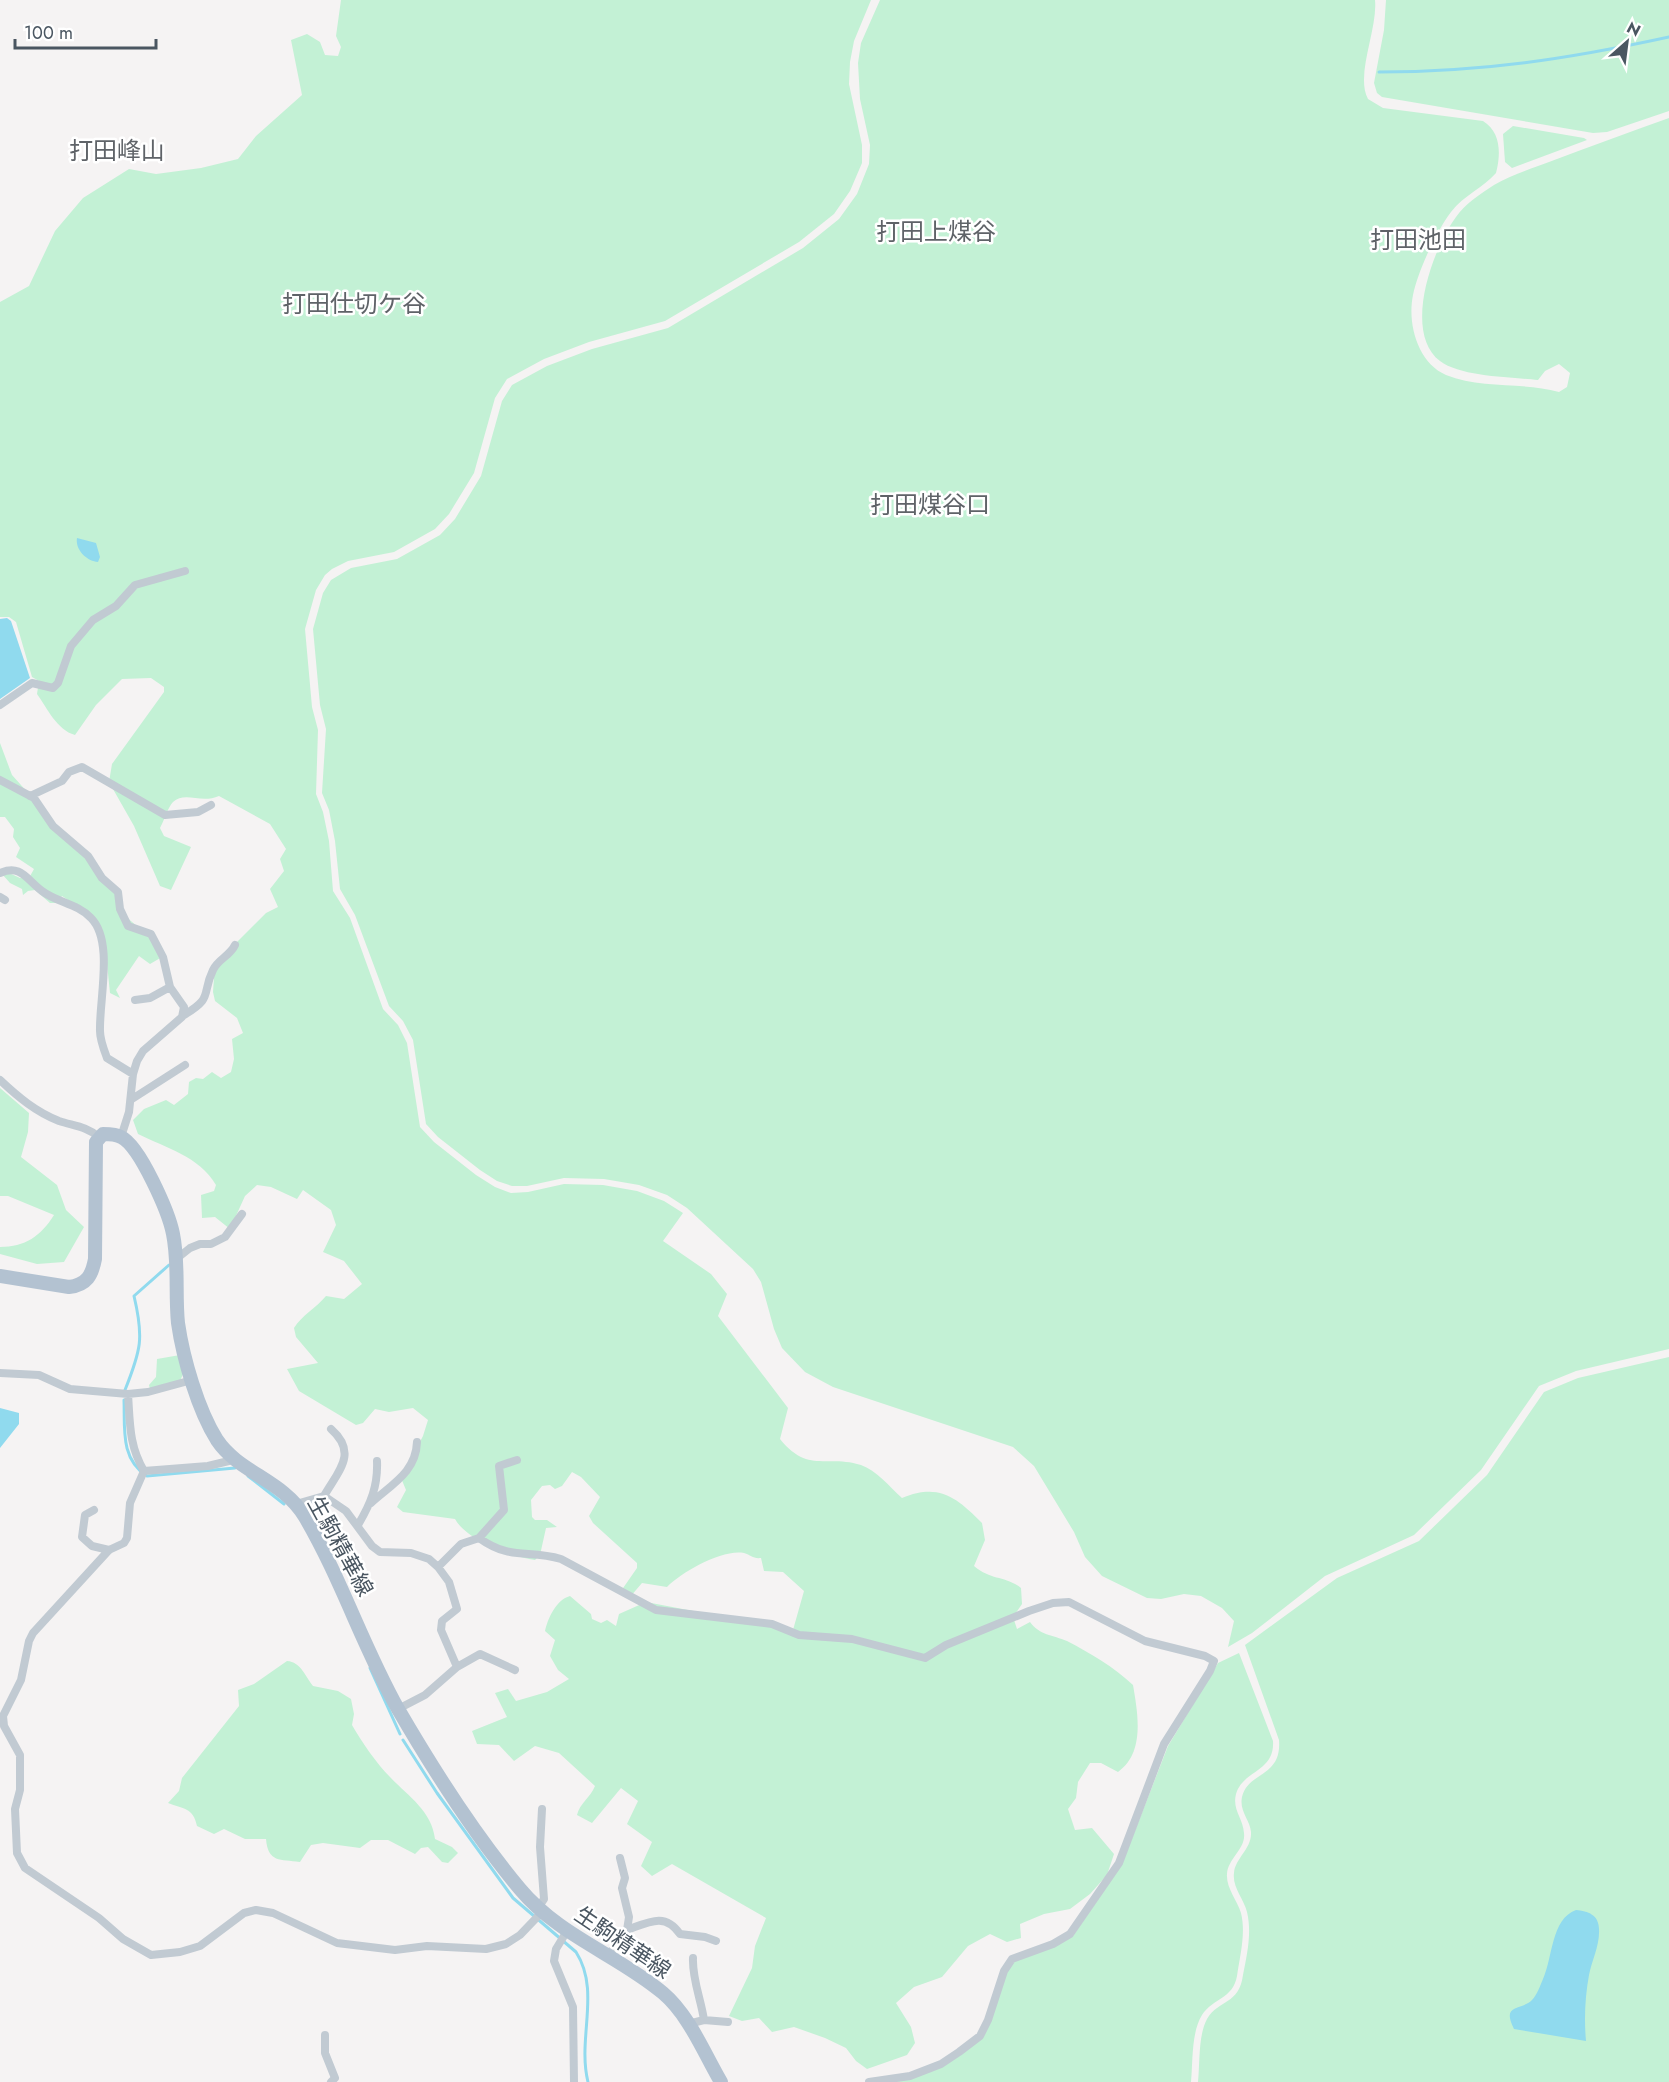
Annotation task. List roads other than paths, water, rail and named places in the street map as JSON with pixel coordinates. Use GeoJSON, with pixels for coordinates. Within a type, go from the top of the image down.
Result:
{"type":"FeatureCollection","features":[{"type":"Feature","properties":{"kind":"main road"},"geometry":{"type":"LineString","coordinates":[[0,1276],[69,1287],[78,1286],[90,1276],[95,1258],[95,1147],[99,1137],[103,1134],[121,1137]]}},
{"type":"Feature","properties":{"kind":"main road","name":"生駒精華線"},"geometry":{"type":"LineString","coordinates":[[121,1137],[134,1150],[167,1214],[174,1237],[178,1324],[192,1380],[218,1441],[237,1460],[278,1486],[296,1504],[335,1572],[398,1709],[445,1787],[505,1870],[540,1910],[567,1931],[666,1995],[688,2024],[721,2082]]}},
{"type":"Feature","properties":{"kind":"street"},"geometry":{"type":"LineString","coordinates":[[0,705],[32,683],[53,688],[77,638],[101,614],[116,606],[135,585],[185,571]]}},
{"type":"Feature","properties":{"kind":"street"},"geometry":{"type":"LineString","coordinates":[[30,796],[62,781],[69,772],[82,767],[165,815],[198,812],[211,805]]}},
{"type":"Feature","properties":{"kind":"street"},"geometry":{"type":"LineString","coordinates":[[0,780],[30,796],[53,826],[94,862],[102,878],[118,892],[120,909],[128,926],[151,934],[163,957],[170,987],[184,1007],[184,1015]]}},
{"type":"Feature","properties":{"kind":"street"},"geometry":{"type":"LineString","coordinates":[[0,873],[9,869],[24,873],[48,896],[86,913],[93,919],[102,943],[100,1034],[107,1058],[133,1074]]}},
{"type":"Feature","properties":{"kind":"street"},"geometry":{"type":"LineString","coordinates":[[121,1137],[132,1099],[133,1074],[143,1051],[204,1000],[213,970],[231,954],[235,945]]}},
{"type":"Feature","properties":{"kind":"street"},"geometry":{"type":"LineString","coordinates":[[135,1000],[150,998],[170,987]]}},
{"type":"Feature","properties":{"kind":"street"},"geometry":{"type":"LineString","coordinates":[[132,1099],[185,1065]]}},
{"type":"Feature","properties":{"kind":"street"},"geometry":{"type":"LineString","coordinates":[[0,1080],[30,1106],[62,1122],[90,1129],[99,1137]]}},
{"type":"Feature","properties":{"kind":"street"},"geometry":{"type":"LineString","coordinates":[[175,1260],[190,1248],[200,1244],[212,1244],[225,1237],[242,1214]]}},
{"type":"Feature","properties":{"kind":"street"},"geometry":{"type":"LineString","coordinates":[[0,1373],[39,1375],[70,1389],[128,1394],[148,1392],[192,1380]]}},
{"type":"Feature","properties":{"kind":"street"},"geometry":{"type":"LineString","coordinates":[[128,1394],[130,1438],[134,1454],[144,1471]]}},
{"type":"Feature","properties":{"kind":"street"},"geometry":{"type":"LineString","coordinates":[[296,1504],[324,1496],[345,1458],[346,1447],[342,1438],[331,1429]]}},
{"type":"Feature","properties":{"kind":"street"},"geometry":{"type":"LineString","coordinates":[[371,1503],[408,1473],[416,1456],[417,1442]]}},
{"type":"Feature","properties":{"kind":"street"},"geometry":{"type":"LineString","coordinates":[[144,1471],[208,1466],[237,1460]]}},
{"type":"Feature","properties":{"kind":"street"},"geometry":{"type":"LineString","coordinates":[[438,1567],[452,1550],[479,1538],[504,1510],[499,1466],[517,1460]]}},
{"type":"Feature","properties":{"kind":"street"},"geometry":{"type":"LineString","coordinates":[[358,1525],[371,1503],[377,1485],[377,1461]]}},
{"type":"Feature","properties":{"kind":"street"},"geometry":{"type":"LineString","coordinates":[[144,1471],[130,1503],[127,1538],[124,1543],[109,1550],[33,1632],[21,1680],[3,1716],[4,1726],[20,1755],[20,1790],[15,1809],[15,1832],[16,1853],[25,1868],[99,1918],[123,1939],[151,1955],[169,1954],[200,1946],[244,1912],[256,1910],[273,1913],[337,1943],[394,1950],[427,1946],[486,1949],[506,1944],[520,1935],[540,1910],[544,1899],[540,1847],[542,1809]]}},
{"type":"Feature","properties":{"kind":"street"},"geometry":{"type":"LineString","coordinates":[[324,1496],[346,1512],[372,1546],[380,1552],[411,1553],[429,1559],[438,1567],[449,1582],[457,1609],[442,1621],[441,1630],[457,1667]]}},
{"type":"Feature","properties":{"kind":"street"},"geometry":{"type":"LineString","coordinates":[[94,1510],[85,1515],[82,1537],[92,1545],[109,1550]]}},
{"type":"Feature","properties":{"kind":"street"},"geometry":{"type":"LineString","coordinates":[[479,1538],[497,1550],[509,1553],[544,1554],[561,1559],[656,1611],[772,1624],[800,1635],[852,1640],[925,1658],[946,1645],[1029,1611],[1053,1603],[1069,1602],[1145,1641],[1205,1656],[1214,1661],[1164,1744],[1119,1863],[1070,1934],[1053,1944],[1012,1959],[1004,1971],[988,2020],[980,2036],[959,2052],[941,2064],[910,2076],[869,2082]]}},
{"type":"Feature","properties":{"kind":"street"},"geometry":{"type":"LineString","coordinates":[[398,1709],[425,1695],[457,1667],[480,1654],[515,1670]]}},
{"type":"Feature","properties":{"kind":"street"},"geometry":{"type":"LineString","coordinates":[[605,1956],[620,1942],[627,1930],[629,1917],[622,1888],[625,1878],[620,1858]]}},
{"type":"Feature","properties":{"kind":"street"},"geometry":{"type":"LineString","coordinates":[[627,1930],[664,1920],[672,1923],[680,1934],[705,1937],[716,1941]]}},
{"type":"Feature","properties":{"kind":"street"},"geometry":{"type":"LineString","coordinates":[[567,1931],[556,1949],[554,1960],[573,2007],[574,2082]]}},
{"type":"Feature","properties":{"kind":"street"},"geometry":{"type":"LineString","coordinates":[[693,1958],[692,1975],[700,1995],[704,2020]]}},
{"type":"Feature","properties":{"kind":"street"},"geometry":{"type":"LineString","coordinates":[[688,2024],[704,2020],[728,2022]]}},
{"type":"Feature","properties":{"kind":"street"},"geometry":{"type":"LineString","coordinates":[[325,2035],[325,2053],[335,2079],[331,2082]]}},
{"type":"Feature","properties":{"kind":"water"},"geometry":{"type":"Polygon","coordinates":[[[77,538],[96,543],[100,557],[98,562],[90,560],[83,554],[78,547],[77,538]]]}},
{"type":"Feature","properties":{"kind":"water"},"geometry":{"type":"Polygon","coordinates":[[[7,618],[11,621],[30,678],[0,699],[0,619],[7,618]]]}},
{"type":"Feature","properties":{"kind":"water"},"geometry":{"type":"Polygon","coordinates":[[[0,1408],[19,1413],[19,1424],[0,1448],[0,1408]]]}},
{"type":"Feature","properties":{"kind":"water"},"geometry":{"type":"Polygon","coordinates":[[[1576,1910],[1592,1915],[1599,1924],[1598,1941],[1587,1992],[1586,2041],[1514,2029],[1511,2011],[1528,2003],[1535,1996],[1546,1970],[1557,1930],[1562,1921],[1576,1910]]]}},
{"type":"Feature","properties":{"kind":"waterway"},"geometry":{"type":"LineString","coordinates":[[1379,72],[1454,70],[1525,63],[1669,37]]}},
{"type":"Feature","properties":{"kind":"waterway"},"geometry":{"type":"LineString","coordinates":[[125,1390],[138,1354],[140,1334],[134,1296],[169,1265]]}},
{"type":"Feature","properties":{"kind":"waterway"},"geometry":{"type":"LineString","coordinates":[[124,1400],[128,1452],[138,1469],[147,1476],[235,1468]]}},
{"type":"Feature","properties":{"kind":"waterway"},"geometry":{"type":"LineString","coordinates":[[248,1476],[284,1504]]}},
{"type":"Feature","properties":{"kind":"waterway"},"geometry":{"type":"LineString","coordinates":[[370,1668],[400,1734]]}},
{"type":"Feature","properties":{"kind":"waterway"},"geometry":{"type":"LineString","coordinates":[[403,1740],[437,1793],[513,1898],[576,1952],[587,1983],[585,2065],[588,2082]]}},
{"type":"Feature","properties":{"kind":"district","name":"打田峰山"},"geometry":{"type":"Point","coordinates":[117,151]}},
{"type":"Feature","properties":{"kind":"district","name":"打田上煤谷"},"geometry":{"type":"Point","coordinates":[936,232]}},
{"type":"Feature","properties":{"kind":"district","name":"打田池田"},"geometry":{"type":"Point","coordinates":[1418,240]}},
{"type":"Feature","properties":{"kind":"district","name":"打田仕切ケ谷"},"geometry":{"type":"Point","coordinates":[354,304]}},
{"type":"Feature","properties":{"kind":"district","name":"打田煤谷口"},"geometry":{"type":"Point","coordinates":[930,505]}}]}
